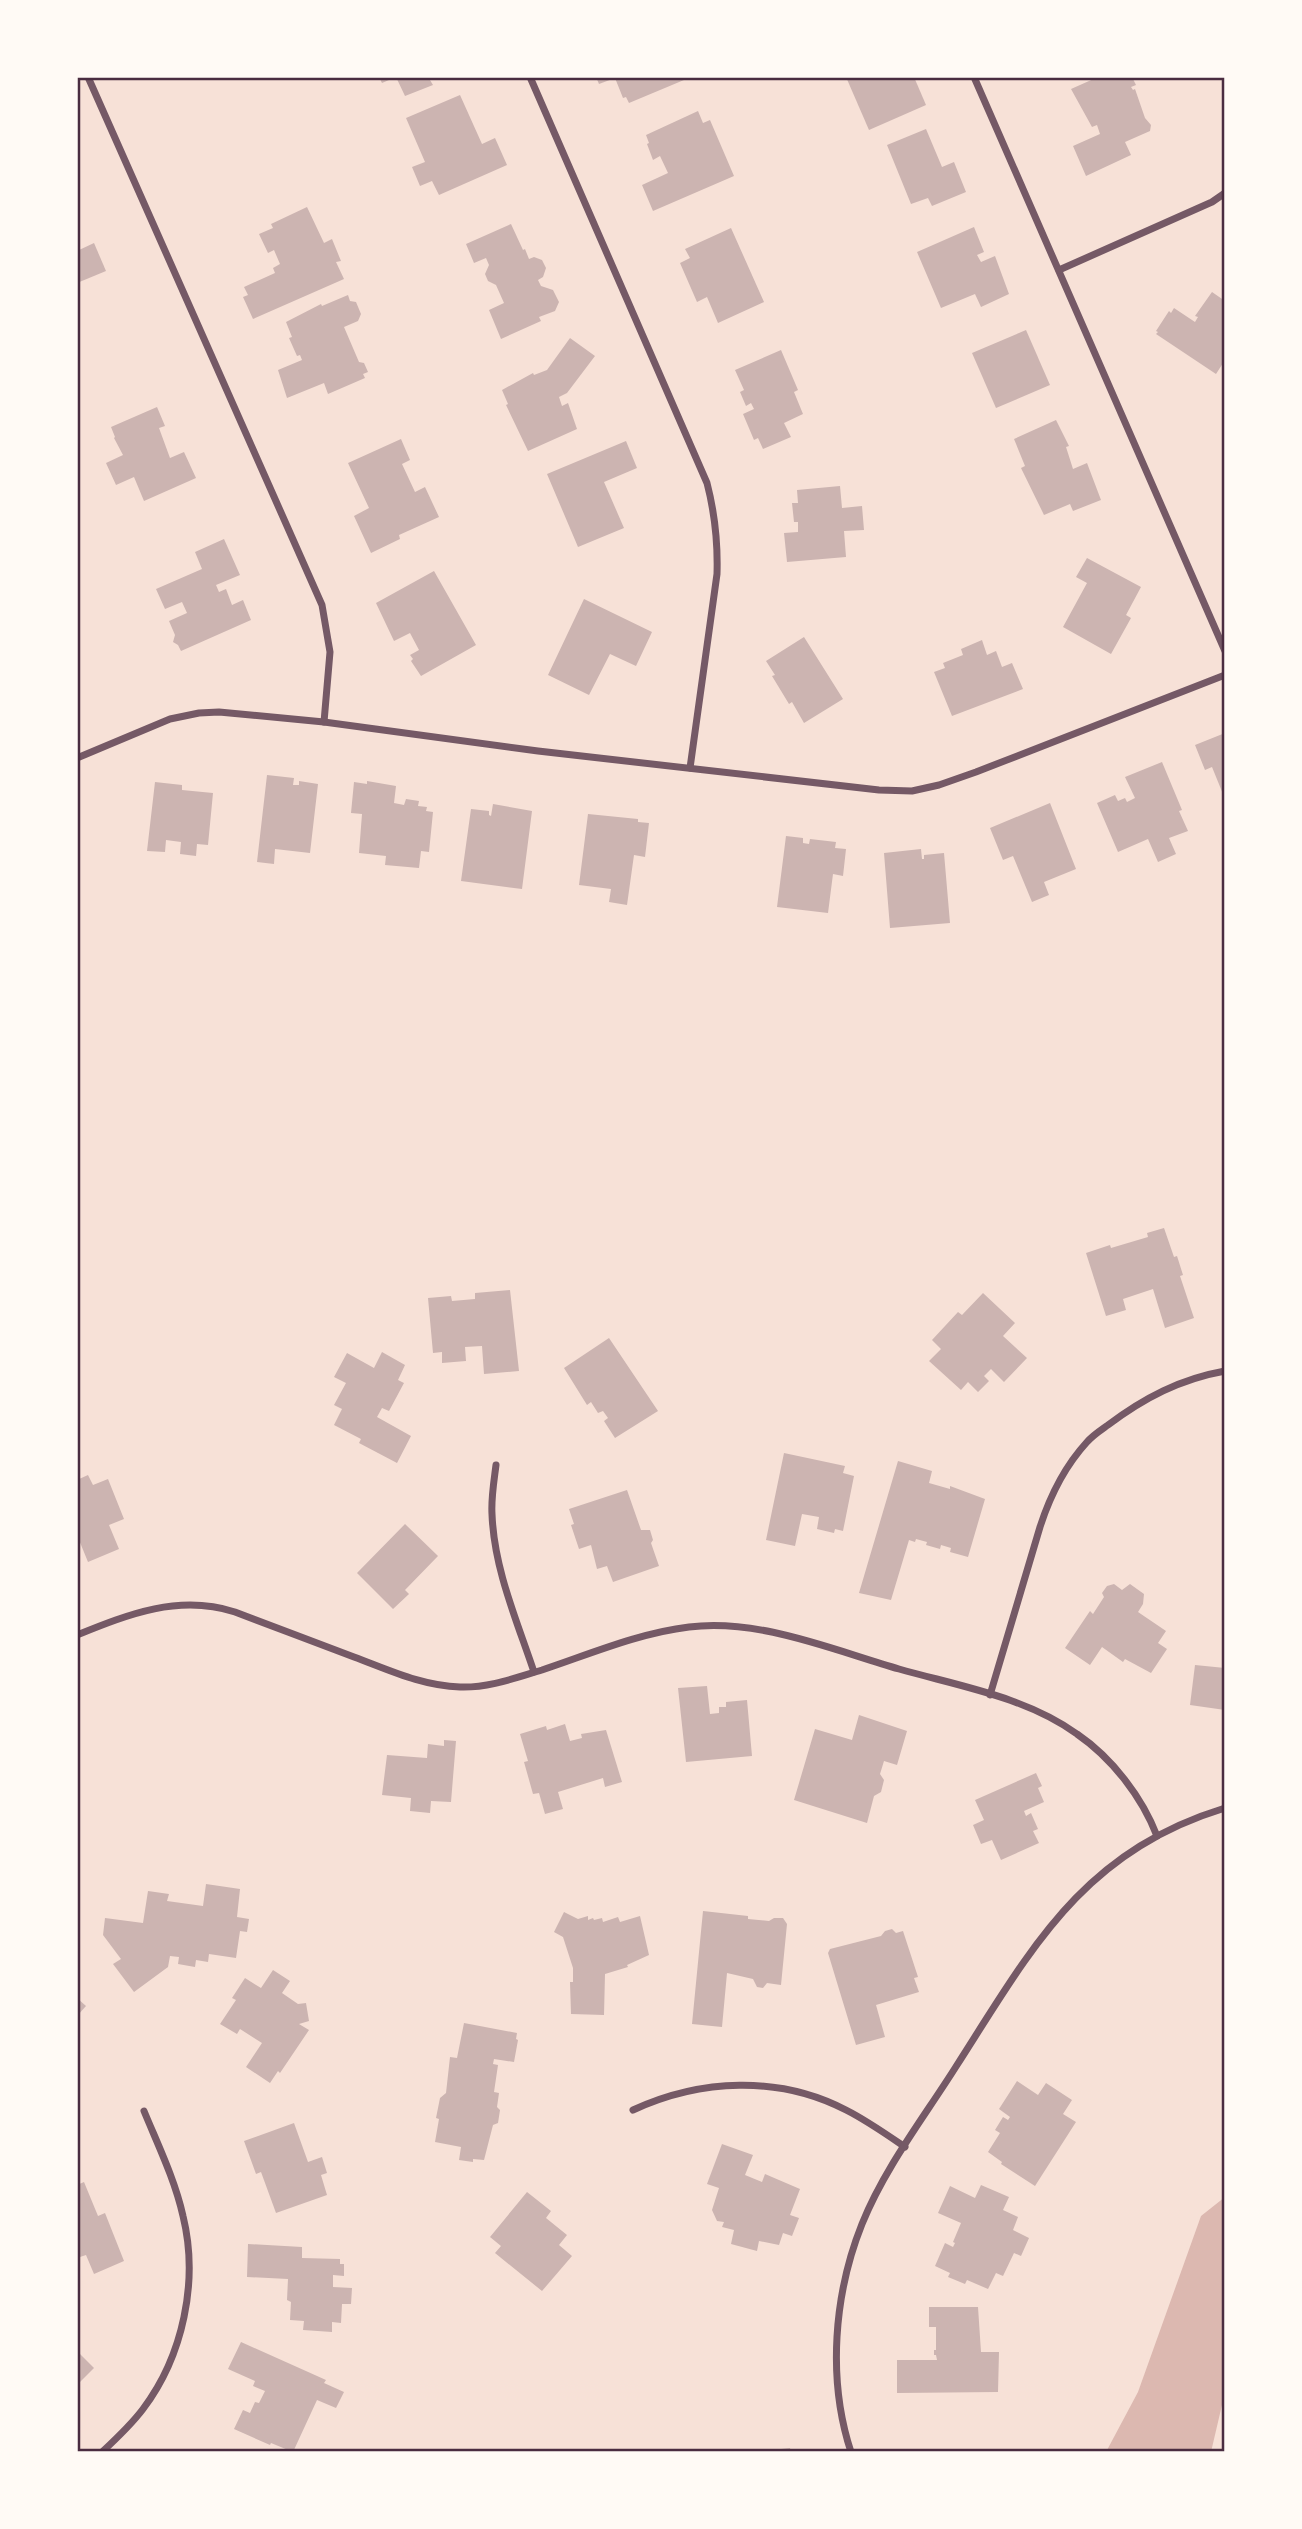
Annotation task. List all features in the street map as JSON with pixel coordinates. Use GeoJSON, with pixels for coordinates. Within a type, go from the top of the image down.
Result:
{"type":"FeatureCollection","features":[{"type":"Feature","properties":{"kind":"street"},"geometry":{"type":"LineString","coordinates":[[88,77],[318,596],[330,652],[324,722]]}},
{"type":"Feature","properties":{"kind":"street"},"geometry":{"type":"LineString","coordinates":[[530,77],[706,482],[715,512],[719,542],[717,574],[690,768]]}},
{"type":"Feature","properties":{"kind":"street"},"geometry":{"type":"LineString","coordinates":[[974,77],[1225,651]]}},
{"type":"Feature","properties":{"kind":"street"},"geometry":{"type":"LineString","coordinates":[[1059,270],[1212,202],[1225,193]]}},
{"type":"Feature","properties":{"kind":"street"},"geometry":{"type":"LineString","coordinates":[[77,758],[161,721],[199,713],[238,713],[878,790],[912,791],[976,772],[1225,675]]}},
{"type":"Feature","properties":{"kind":"street"},"geometry":{"type":"LineString","coordinates":[[990,1695],[1040,1527],[1050,1500],[1066,1470],[1088,1440],[1148,1397],[1184,1382],[1225,1371]]}},
{"type":"Feature","properties":{"kind":"street"},"geometry":{"type":"LineString","coordinates":[[496,1465],[492,1513],[496,1550],[534,1672]]}},
{"type":"Feature","properties":{"kind":"street"},"geometry":{"type":"LineString","coordinates":[[77,1635],[151,1608],[208,1605],[235,1612],[420,1681],[455,1687],[479,1686],[534,1672],[671,1629],[706,1625],[774,1632],[990,1695],[1045,1715],[1078,1734],[1099,1752],[1133,1791],[1157,1836]]}},
{"type":"Feature","properties":{"kind":"street"},"geometry":{"type":"LineString","coordinates":[[851,2452],[838,2391],[836,2340],[840,2307],[851,2256],[862,2225],[888,2172],[1040,1938],[1091,1883],[1112,1865],[1157,1836],[1225,1808]]}},
{"type":"Feature","properties":{"kind":"street"},"geometry":{"type":"LineString","coordinates":[[633,2110],[674,2094],[709,2087],[770,2087],[804,2093],[835,2105],[905,2147]]}},
{"type":"Feature","properties":{"kind":"street"},"geometry":{"type":"LineString","coordinates":[[102,2452],[142,2411],[167,2369],[182,2324],[189,2288],[184,2216],[144,2110]]}},
{"type":"Feature","properties":{"kind":"shaded area"},"geometry":{"type":"Polygon","coordinates":[[[1225,2197],[1225,2392],[1211,2452],[1106,2452],[1138,2392],[1201,2216],[1225,2197]]]}},
{"type":"Feature","properties":{"kind":"building"},"geometry":{"type":"Polygon","coordinates":[[[379,77],[396,77],[382,83],[379,77]]]}},
{"type":"Feature","properties":{"kind":"building"},"geometry":{"type":"Polygon","coordinates":[[[396,77],[437,77],[430,80],[433,85],[405,96],[396,77]]]}},
{"type":"Feature","properties":{"kind":"building"},"geometry":{"type":"Polygon","coordinates":[[[596,77],[682,77],[684,80],[629,103],[626,97],[623,98],[615,78],[599,84],[596,77]]]}},
{"type":"Feature","properties":{"kind":"building"},"geometry":{"type":"Polygon","coordinates":[[[846,77],[914,77],[926,105],[869,130],[846,77]]]}},
{"type":"Feature","properties":{"kind":"building"},"geometry":{"type":"Polygon","coordinates":[[[1098,77],[1132,77],[1136,85],[1131,87],[1135,89],[1145,118],[1151,125],[1150,131],[1125,142],[1131,155],[1086,176],[1073,146],[1100,134],[1097,125],[1092,127],[1071,89],[1098,77]]]}},
{"type":"Feature","properties":{"kind":"building"},"geometry":{"type":"Polygon","coordinates":[[[460,95],[482,144],[495,138],[507,165],[439,195],[432,181],[420,186],[412,167],[425,162],[406,118],[460,95]]]}},
{"type":"Feature","properties":{"kind":"building"},"geometry":{"type":"Polygon","coordinates":[[[698,111],[703,123],[710,120],[734,176],[653,211],[642,185],[668,173],[660,156],[653,160],[646,135],[698,111]]]}},
{"type":"Feature","properties":{"kind":"building"},"geometry":{"type":"Polygon","coordinates":[[[926,129],[942,167],[954,162],[966,192],[932,206],[928,198],[911,204],[887,145],[926,129]]]}},
{"type":"Feature","properties":{"kind":"building"},"geometry":{"type":"Polygon","coordinates":[[[307,207],[324,243],[332,239],[341,261],[336,262],[344,279],[253,319],[243,297],[248,295],[244,287],[275,273],[273,268],[280,264],[274,250],[268,253],[259,234],[273,228],[271,224],[307,207]]]}},
{"type":"Feature","properties":{"kind":"building"},"geometry":{"type":"Polygon","coordinates":[[[511,224],[529,259],[534,257],[542,260],[546,268],[543,277],[538,280],[541,286],[553,290],[559,302],[555,311],[539,317],[541,321],[501,339],[489,310],[504,303],[496,285],[488,281],[485,274],[489,265],[486,258],[474,263],[466,244],[511,224]]]}},
{"type":"Feature","properties":{"kind":"building"},"geometry":{"type":"Polygon","coordinates":[[[974,227],[984,252],[977,255],[981,262],[995,256],[1009,294],[981,307],[975,294],[941,308],[917,252],[974,227]]]}},
{"type":"Feature","properties":{"kind":"building"},"geometry":{"type":"Polygon","coordinates":[[[731,228],[764,302],[718,323],[707,297],[697,302],[680,263],[690,258],[685,249],[731,228]]]}},
{"type":"Feature","properties":{"kind":"building"},"geometry":{"type":"Polygon","coordinates":[[[94,243],[106,271],[77,283],[77,251],[94,243]]]}},
{"type":"Feature","properties":{"kind":"building"},"geometry":{"type":"Polygon","coordinates":[[[1212,292],[1225,301],[1225,360],[1216,374],[1156,334],[1169,311],[1171,313],[1174,308],[1195,322],[1198,317],[1195,316],[1212,292]]]}},
{"type":"Feature","properties":{"kind":"building"},"geometry":{"type":"Polygon","coordinates":[[[348,295],[350,301],[356,302],[361,314],[358,321],[344,327],[359,362],[364,363],[368,372],[363,374],[365,378],[328,394],[324,383],[287,398],[278,370],[302,360],[300,355],[297,356],[289,338],[292,337],[286,322],[321,304],[322,306],[348,295]]]}},
{"type":"Feature","properties":{"kind":"building"},"geometry":{"type":"Polygon","coordinates":[[[1026,330],[1050,385],[996,408],[972,353],[1026,330]]]}},
{"type":"Feature","properties":{"kind":"building"},"geometry":{"type":"Polygon","coordinates":[[[570,338],[595,356],[567,393],[559,397],[562,406],[568,403],[577,429],[528,451],[506,405],[508,404],[502,390],[533,373],[534,375],[547,370],[570,338]]]}},
{"type":"Feature","properties":{"kind":"building"},"geometry":{"type":"Polygon","coordinates":[[[781,350],[798,390],[794,392],[803,414],[784,423],[791,437],[763,449],[758,438],[754,440],[743,414],[754,409],[751,403],[746,406],[740,392],[744,390],[735,370],[781,350]]]}},
{"type":"Feature","properties":{"kind":"building"},"geometry":{"type":"Polygon","coordinates":[[[157,407],[165,426],[159,428],[170,458],[184,452],[196,478],[144,501],[134,477],[116,485],[106,463],[123,455],[111,427],[157,407]]]}},
{"type":"Feature","properties":{"kind":"building"},"geometry":{"type":"Polygon","coordinates":[[[1056,420],[1069,446],[1066,447],[1073,469],[1087,463],[1101,500],[1073,511],[1070,504],[1044,515],[1021,468],[1025,466],[1014,439],[1056,420]]]}},
{"type":"Feature","properties":{"kind":"building"},"geometry":{"type":"Polygon","coordinates":[[[401,439],[410,460],[402,464],[415,492],[425,487],[439,517],[399,535],[400,539],[371,553],[354,516],[369,508],[348,463],[401,439]]]}},
{"type":"Feature","properties":{"kind":"building"},"geometry":{"type":"Polygon","coordinates":[[[626,441],[637,468],[604,482],[624,528],[578,547],[547,474],[626,441]]]}},
{"type":"Feature","properties":{"kind":"building"},"geometry":{"type":"Polygon","coordinates":[[[840,486],[842,508],[862,506],[864,530],[844,531],[846,557],[787,562],[784,533],[798,532],[792,503],[798,503],[797,490],[840,486]]]}},
{"type":"Feature","properties":{"kind":"building"},"geometry":{"type":"Polygon","coordinates":[[[224,539],[240,575],[216,585],[219,592],[226,589],[232,605],[243,600],[251,620],[181,651],[173,642],[175,635],[169,621],[187,613],[182,602],[165,609],[156,589],[202,569],[195,552],[224,539]]]}},
{"type":"Feature","properties":{"kind":"building"},"geometry":{"type":"Polygon","coordinates":[[[1087,558],[1141,587],[1126,615],[1131,618],[1111,654],[1063,627],[1087,583],[1076,577],[1087,558]]]}},
{"type":"Feature","properties":{"kind":"building"},"geometry":{"type":"Polygon","coordinates":[[[434,571],[476,645],[421,676],[411,661],[413,659],[410,655],[419,650],[410,633],[394,641],[376,603],[434,571]]]}},
{"type":"Feature","properties":{"kind":"building"},"geometry":{"type":"Polygon","coordinates":[[[584,599],[652,632],[636,666],[610,654],[589,695],[548,675],[584,599]]]}},
{"type":"Feature","properties":{"kind":"building"},"geometry":{"type":"Polygon","coordinates":[[[804,637],[843,699],[804,723],[792,702],[789,704],[766,661],[804,637]]]}},
{"type":"Feature","properties":{"kind":"building"},"geometry":{"type":"Polygon","coordinates":[[[982,640],[987,655],[996,651],[1002,667],[1012,663],[1023,689],[952,716],[934,672],[945,668],[943,663],[963,655],[961,649],[982,640]]]}},
{"type":"Feature","properties":{"kind":"building"},"geometry":{"type":"Polygon","coordinates":[[[1225,733],[1225,799],[1212,767],[1205,770],[1195,745],[1225,733]]]}},
{"type":"Feature","properties":{"kind":"building"},"geometry":{"type":"Polygon","coordinates":[[[1162,762],[1188,831],[1169,838],[1176,854],[1158,862],[1148,839],[1118,852],[1097,803],[1115,795],[1118,801],[1125,798],[1127,802],[1135,798],[1125,777],[1162,762]]]}},
{"type":"Feature","properties":{"kind":"building"},"geometry":{"type":"Polygon","coordinates":[[[267,775],[294,778],[293,785],[299,785],[299,781],[318,784],[310,853],[275,849],[274,864],[257,862],[267,775]]]}},
{"type":"Feature","properties":{"kind":"building"},"geometry":{"type":"Polygon","coordinates":[[[367,781],[396,786],[394,803],[404,805],[406,799],[419,801],[418,806],[427,807],[426,811],[433,812],[429,852],[421,851],[419,868],[385,865],[386,856],[359,853],[362,814],[351,813],[354,782],[367,784],[367,781]]]}},
{"type":"Feature","properties":{"kind":"building"},"geometry":{"type":"Polygon","coordinates":[[[155,782],[182,785],[182,790],[213,793],[208,845],[197,844],[196,856],[180,854],[181,842],[166,840],[165,852],[147,851],[155,782]]]}},
{"type":"Feature","properties":{"kind":"building"},"geometry":{"type":"Polygon","coordinates":[[[1050,803],[1076,869],[1044,882],[1049,895],[1032,902],[1013,856],[1003,860],[990,828],[1050,803]]]}},
{"type":"Feature","properties":{"kind":"building"},"geometry":{"type":"Polygon","coordinates":[[[493,804],[532,811],[522,889],[461,881],[471,809],[489,811],[491,816],[493,804]]]}},
{"type":"Feature","properties":{"kind":"building"},"geometry":{"type":"Polygon","coordinates":[[[588,814],[638,819],[638,822],[649,823],[645,857],[634,855],[627,905],[609,902],[611,889],[579,885],[588,814]]]}},
{"type":"Feature","properties":{"kind":"building"},"geometry":{"type":"Polygon","coordinates":[[[786,836],[803,838],[803,843],[809,844],[810,839],[836,842],[835,848],[846,849],[843,876],[833,874],[828,913],[777,907],[786,836]]]}},
{"type":"Feature","properties":{"kind":"building"},"geometry":{"type":"Polygon","coordinates":[[[921,849],[922,859],[924,855],[944,853],[950,923],[890,928],[884,853],[921,849]]]}},
{"type":"Feature","properties":{"kind":"building"},"geometry":{"type":"Polygon","coordinates":[[[1164,1228],[1174,1257],[1177,1256],[1183,1275],[1180,1276],[1194,1318],[1165,1328],[1153,1289],[1123,1299],[1126,1310],[1106,1316],[1086,1253],[1148,1237],[1147,1233],[1164,1228]]]}},
{"type":"Feature","properties":{"kind":"building"},"geometry":{"type":"Polygon","coordinates":[[[510,1290],[519,1371],[484,1374],[482,1346],[465,1347],[466,1361],[442,1363],[442,1352],[433,1353],[428,1298],[451,1296],[452,1301],[475,1299],[475,1293],[510,1290]]]}},
{"type":"Feature","properties":{"kind":"building"},"geometry":{"type":"Polygon","coordinates":[[[983,1293],[1015,1323],[1003,1336],[1027,1358],[1004,1382],[991,1369],[984,1376],[989,1381],[978,1392],[968,1382],[961,1390],[929,1361],[941,1349],[932,1340],[958,1312],[962,1315],[983,1293]]]}},
{"type":"Feature","properties":{"kind":"building"},"geometry":{"type":"Polygon","coordinates":[[[609,1338],[658,1411],[615,1438],[604,1421],[608,1418],[603,1411],[598,1413],[591,1402],[587,1405],[564,1368],[609,1338]]]}},
{"type":"Feature","properties":{"kind":"building"},"geometry":{"type":"Polygon","coordinates":[[[382,1352],[405,1365],[398,1380],[404,1383],[389,1411],[382,1408],[377,1417],[411,1436],[397,1463],[359,1443],[361,1439],[334,1425],[342,1409],[334,1405],[346,1383],[334,1377],[347,1353],[374,1368],[382,1352]]]}},
{"type":"Feature","properties":{"kind":"building"},"geometry":{"type":"Polygon","coordinates":[[[784,1453],[845,1466],[843,1473],[854,1476],[843,1531],[835,1529],[834,1533],[817,1529],[819,1517],[802,1514],[795,1546],[766,1540],[784,1453]]]}},
{"type":"Feature","properties":{"kind":"building"},"geometry":{"type":"Polygon","coordinates":[[[898,1461],[932,1471],[929,1483],[950,1489],[950,1486],[985,1499],[968,1557],[950,1552],[951,1548],[941,1545],[940,1549],[926,1545],[927,1542],[909,1540],[891,1600],[859,1593],[898,1461]]]}},
{"type":"Feature","properties":{"kind":"building"},"geometry":{"type":"Polygon","coordinates":[[[88,1475],[93,1485],[108,1479],[124,1519],[109,1525],[119,1549],[88,1562],[77,1535],[77,1480],[88,1475]]]}},
{"type":"Feature","properties":{"kind":"building"},"geometry":{"type":"Polygon","coordinates":[[[627,1490],[641,1530],[650,1530],[653,1540],[651,1543],[659,1566],[613,1582],[607,1566],[597,1569],[591,1545],[579,1549],[569,1509],[627,1490]]]}},
{"type":"Feature","properties":{"kind":"building"},"geometry":{"type":"Polygon","coordinates":[[[405,1524],[438,1556],[405,1590],[409,1594],[393,1609],[357,1573],[405,1524]]]}},
{"type":"Feature","properties":{"kind":"building"},"geometry":{"type":"Polygon","coordinates":[[[1114,1584],[1122,1590],[1130,1584],[1144,1594],[1143,1604],[1138,1612],[1166,1631],[1158,1643],[1167,1649],[1151,1673],[1125,1659],[1123,1662],[1102,1647],[1090,1665],[1065,1648],[1090,1611],[1093,1614],[1104,1597],[1102,1593],[1107,1586],[1114,1584]]]}},
{"type":"Feature","properties":{"kind":"building"},"geometry":{"type":"Polygon","coordinates":[[[1195,1665],[1225,1668],[1225,1710],[1190,1705],[1195,1665]]]}},
{"type":"Feature","properties":{"kind":"building"},"geometry":{"type":"Polygon","coordinates":[[[707,1686],[710,1714],[719,1713],[719,1707],[726,1707],[726,1702],[747,1700],[752,1756],[686,1762],[678,1688],[707,1686]]]}},
{"type":"Feature","properties":{"kind":"building"},"geometry":{"type":"Polygon","coordinates":[[[859,1715],[907,1731],[897,1765],[884,1761],[880,1774],[884,1780],[881,1792],[874,1796],[867,1823],[794,1800],[815,1729],[852,1740],[859,1715]]]}},
{"type":"Feature","properties":{"kind":"building"},"geometry":{"type":"Polygon","coordinates":[[[565,1724],[570,1741],[582,1738],[581,1734],[606,1730],[622,1782],[605,1787],[603,1778],[558,1792],[563,1809],[545,1814],[539,1793],[533,1794],[524,1762],[528,1761],[520,1734],[546,1726],[547,1730],[565,1724]]]}},
{"type":"Feature","properties":{"kind":"building"},"geometry":{"type":"Polygon","coordinates":[[[444,1740],[456,1741],[451,1802],[431,1801],[430,1813],[410,1811],[411,1798],[382,1795],[387,1755],[427,1758],[428,1744],[444,1746],[444,1740]]]}},
{"type":"Feature","properties":{"kind":"building"},"geometry":{"type":"Polygon","coordinates":[[[1036,1773],[1042,1786],[1038,1788],[1044,1802],[1024,1811],[1026,1816],[1031,1813],[1038,1829],[1033,1831],[1039,1843],[1001,1860],[992,1840],[981,1844],[973,1825],[984,1820],[975,1800],[1036,1773]]]}},
{"type":"Feature","properties":{"kind":"building"},"geometry":{"type":"Polygon","coordinates":[[[206,1884],[240,1889],[237,1917],[249,1919],[247,1932],[240,1931],[236,1958],[209,1954],[208,1962],[196,1960],[195,1967],[178,1964],[179,1957],[170,1956],[168,1967],[134,1992],[113,1964],[121,1959],[103,1935],[105,1918],[143,1923],[148,1891],[169,1894],[167,1901],[203,1906],[206,1884]]]}},
{"type":"Feature","properties":{"kind":"building"},"geometry":{"type":"Polygon","coordinates":[[[703,1911],[769,1921],[783,1918],[787,1924],[781,1985],[767,1983],[763,1988],[757,1987],[753,1979],[727,1973],[722,2027],[692,2024],[703,1911]]]}},
{"type":"Feature","properties":{"kind":"building"},"geometry":{"type":"Polygon","coordinates":[[[564,1912],[578,1919],[588,1916],[588,1920],[602,1918],[603,1922],[618,1917],[620,1922],[640,1916],[649,1955],[627,1965],[628,1967],[605,1974],[604,2015],[571,2014],[570,1982],[573,1982],[573,1968],[563,1937],[554,1932],[564,1912]]]}},
{"type":"Feature","properties":{"kind":"building"},"geometry":{"type":"Polygon","coordinates":[[[892,1929],[896,1933],[903,1931],[918,1977],[914,1978],[919,1992],[876,2005],[885,2037],[856,2045],[828,1953],[830,1949],[881,1936],[892,1929]]]}},
{"type":"Feature","properties":{"kind":"building"},"geometry":{"type":"Polygon","coordinates":[[[273,1970],[290,1981],[282,1993],[298,2004],[306,2003],[309,2021],[299,2024],[309,2030],[280,2073],[278,2071],[270,2083],[246,2067],[262,2043],[240,2029],[237,2034],[220,2024],[236,2000],[232,1998],[245,1978],[261,1988],[273,1970]]]}},
{"type":"Feature","properties":{"kind":"building"},"geometry":{"type":"Polygon","coordinates":[[[77,1998],[86,2006],[77,2016],[77,1998]]]}},
{"type":"Feature","properties":{"kind":"building"},"geometry":{"type":"Polygon","coordinates":[[[464,2023],[517,2033],[518,2040],[514,2062],[494,2059],[493,2064],[498,2065],[494,2092],[499,2093],[498,2123],[493,2125],[484,2160],[473,2159],[473,2162],[459,2160],[461,2147],[435,2142],[440,2098],[446,2093],[450,2057],[457,2058],[464,2023]]]}},
{"type":"Feature","properties":{"kind":"building"},"geometry":{"type":"Polygon","coordinates":[[[1017,2081],[1038,2095],[1046,2083],[1072,2100],[1063,2114],[1076,2122],[1035,2186],[1001,2164],[1002,2162],[988,2152],[1000,2133],[995,2130],[1003,2117],[1008,2120],[1010,2117],[999,2109],[1017,2081]]]}},
{"type":"Feature","properties":{"kind":"building"},"geometry":{"type":"Polygon","coordinates":[[[294,2123],[308,2162],[322,2157],[327,2173],[321,2175],[327,2195],[276,2213],[261,2172],[256,2174],[244,2141],[294,2123]]]}},
{"type":"Feature","properties":{"kind":"building"},"geometry":{"type":"Polygon","coordinates":[[[722,2144],[753,2155],[745,2175],[762,2182],[765,2174],[800,2189],[790,2215],[799,2218],[792,2236],[783,2233],[779,2245],[759,2241],[757,2251],[731,2244],[734,2230],[722,2227],[724,2222],[717,2221],[712,2210],[719,2188],[707,2184],[722,2144]]]}},
{"type":"Feature","properties":{"kind":"building"},"geometry":{"type":"Polygon","coordinates":[[[84,2182],[98,2216],[105,2213],[124,2261],[94,2274],[86,2255],[77,2258],[77,2185],[84,2182]]]}},
{"type":"Feature","properties":{"kind":"building"},"geometry":{"type":"Polygon","coordinates":[[[981,2185],[1009,2197],[1003,2210],[1018,2217],[1013,2230],[1029,2238],[1021,2256],[1014,2253],[1003,2276],[996,2273],[988,2289],[967,2280],[965,2284],[948,2277],[950,2273],[935,2266],[945,2243],[953,2247],[961,2223],[938,2213],[950,2186],[975,2198],[981,2185]]]}},
{"type":"Feature","properties":{"kind":"building"},"geometry":{"type":"Polygon","coordinates":[[[527,2192],[551,2211],[546,2218],[567,2235],[559,2245],[572,2256],[542,2291],[495,2253],[501,2246],[490,2237],[527,2192]]]}},
{"type":"Feature","properties":{"kind":"building"},"geometry":{"type":"Polygon","coordinates":[[[248,2244],[302,2247],[302,2258],[340,2259],[340,2264],[344,2264],[344,2276],[333,2275],[333,2287],[352,2288],[351,2304],[342,2304],[341,2323],[332,2322],[332,2332],[303,2330],[304,2321],[290,2320],[288,2279],[247,2277],[248,2244]]]}},
{"type":"Feature","properties":{"kind":"building"},"geometry":{"type":"Polygon","coordinates":[[[929,2307],[978,2307],[981,2352],[999,2352],[998,2392],[897,2393],[897,2360],[937,2360],[934,2355],[936,2327],[929,2327],[929,2307]]]}},
{"type":"Feature","properties":{"kind":"building"},"geometry":{"type":"Polygon","coordinates":[[[241,2342],[326,2380],[324,2383],[344,2392],[336,2408],[317,2400],[293,2452],[234,2429],[243,2410],[250,2413],[265,2391],[253,2386],[255,2381],[228,2369],[241,2342]]]}},
{"type":"Feature","properties":{"kind":"building"},"geometry":{"type":"Polygon","coordinates":[[[77,2351],[94,2368],[77,2385],[77,2351]]]}},
{"type":"Feature","properties":{"kind":"building"},"geometry":{"type":"Polygon","coordinates":[[[790,2448],[791,2452],[772,2452],[772,2450],[790,2448]]]}}]}
